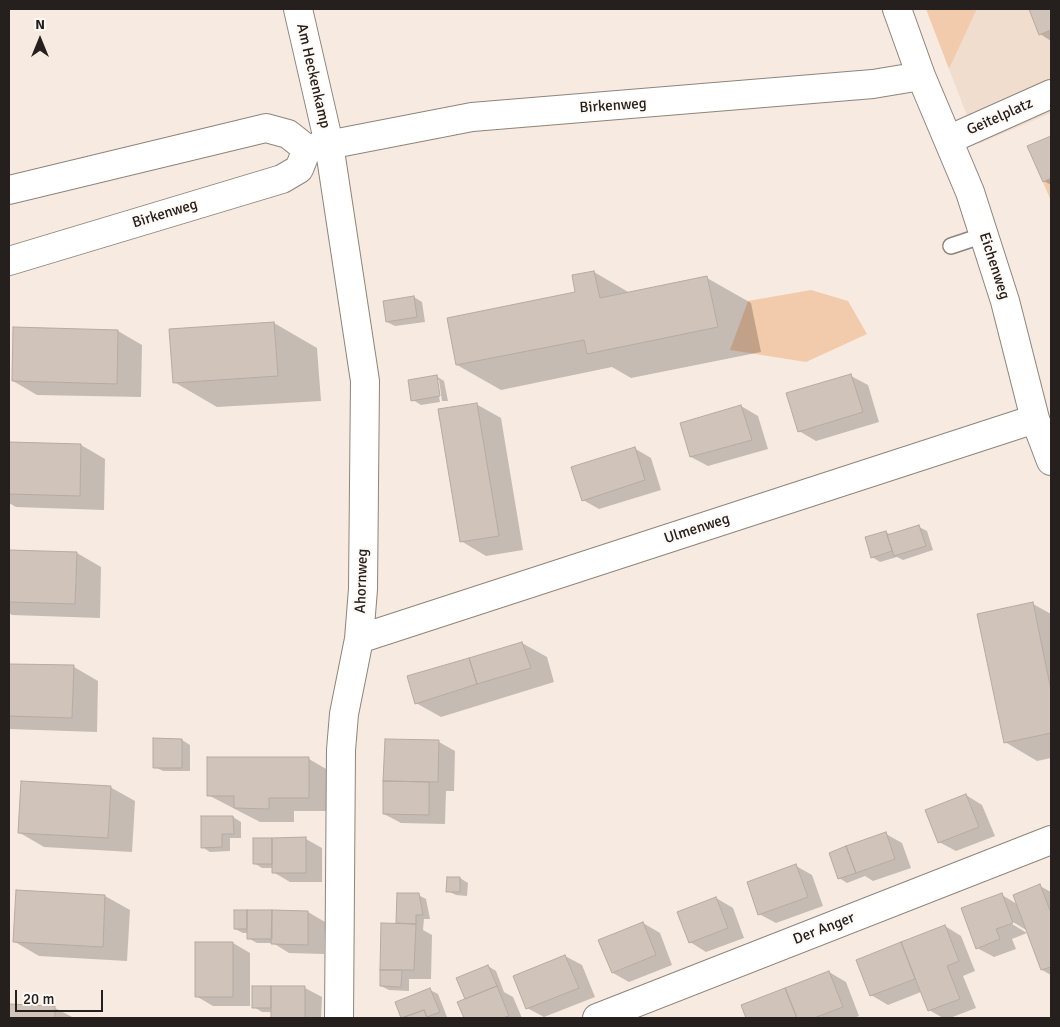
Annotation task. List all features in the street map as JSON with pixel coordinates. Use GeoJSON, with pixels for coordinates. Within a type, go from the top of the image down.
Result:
{"type":"FeatureCollection","features":[{"type":"Feature","properties":{"kind":"street","name":"Am Heckenkamp"},"geometry":{"type":"LineString","coordinates":[[298,9],[318,147]]}},
{"type":"Feature","properties":{"kind":"street"},"geometry":{"type":"LineString","coordinates":[[897,9],[921,76]]}},
{"type":"Feature","properties":{"kind":"street","name":"Birkenweg"},"geometry":{"type":"LineString","coordinates":[[9,261],[282,179],[298,169],[318,147],[472,117],[873,84],[921,76]]}},
{"type":"Feature","properties":{"kind":"street","name":"Eichenweg"},"geometry":{"type":"LineString","coordinates":[[921,76],[970,192],[1005,302],[1035,419],[1051,461]]}},
{"type":"Feature","properties":{"kind":"street","name":"Geitelplatz"},"geometry":{"type":"LineString","coordinates":[[948,140],[1051,94]]}},
{"type":"Feature","properties":{"kind":"street"},"geometry":{"type":"LineString","coordinates":[[9,190],[266,128],[288,134],[318,147]]}},
{"type":"Feature","properties":{"kind":"street","name":"Ahornweg"},"geometry":{"type":"LineString","coordinates":[[318,147],[365,381],[363,589],[359,639],[344,714],[341,750],[339,1018]]}},
{"type":"Feature","properties":{"kind":"street","name":"Ulmenweg"},"geometry":{"type":"LineString","coordinates":[[359,639],[1035,419]]}},
{"type":"Feature","properties":{"kind":"street","name":"Der Anger"},"geometry":{"type":"LineString","coordinates":[[597,1018],[1051,840]]}},
{"type":"Feature","properties":{"kind":"lane"},"geometry":{"type":"LineString","coordinates":[[951,246],[984,235]]}},
{"type":"Feature","properties":{"kind":"shaded area"},"geometry":{"type":"Polygon","coordinates":[[[926,9],[977,9],[949,69],[926,9]]]}},
{"type":"Feature","properties":{"kind":"shaded area"},"geometry":{"type":"Polygon","coordinates":[[[977,9],[1051,9],[1051,113],[978,144],[949,69],[977,9]]]}},
{"type":"Feature","properties":{"kind":"shaded area"},"geometry":{"type":"Polygon","coordinates":[[[1051,178],[1051,201],[1043,182],[1051,178]]]}},
{"type":"Feature","properties":{"kind":"shaded area"},"geometry":{"type":"Polygon","coordinates":[[[811,290],[848,301],[867,334],[806,362],[730,350],[748,301],[811,290]]]}},
{"type":"Feature","properties":{"kind":"building"},"geometry":{"type":"Polygon","coordinates":[[[1029,9],[1051,9],[1051,30],[1039,35],[1029,9]]]}},
{"type":"Feature","properties":{"kind":"building"},"geometry":{"type":"Polygon","coordinates":[[[1051,136],[1051,178],[1043,182],[1027,146],[1051,136]]]}},
{"type":"Feature","properties":{"kind":"building"},"geometry":{"type":"Polygon","coordinates":[[[594,271],[600,298],[707,276],[718,327],[587,354],[584,340],[456,365],[447,318],[575,292],[572,275],[594,271]]]}},
{"type":"Feature","properties":{"kind":"building"},"geometry":{"type":"Polygon","coordinates":[[[414,296],[417,317],[386,322],[383,301],[414,296]]]}},
{"type":"Feature","properties":{"kind":"building"},"geometry":{"type":"Polygon","coordinates":[[[274,322],[278,376],[173,383],[169,329],[274,322]]]}},
{"type":"Feature","properties":{"kind":"building"},"geometry":{"type":"Polygon","coordinates":[[[13,327],[118,330],[117,384],[12,381],[13,327]]]}},
{"type":"Feature","properties":{"kind":"building"},"geometry":{"type":"Polygon","coordinates":[[[851,374],[863,412],[798,432],[786,393],[851,374]]]}},
{"type":"Feature","properties":{"kind":"building"},"geometry":{"type":"Polygon","coordinates":[[[437,375],[440,396],[411,401],[408,380],[437,375]]]}},
{"type":"Feature","properties":{"kind":"building"},"geometry":{"type":"Polygon","coordinates":[[[477,403],[499,536],[460,542],[438,409],[477,403]]]}},
{"type":"Feature","properties":{"kind":"building"},"geometry":{"type":"Polygon","coordinates":[[[741,405],[752,440],[690,457],[680,423],[741,405]]]}},
{"type":"Feature","properties":{"kind":"building"},"geometry":{"type":"Polygon","coordinates":[[[9,442],[81,444],[80,496],[9,494],[9,442]]]}},
{"type":"Feature","properties":{"kind":"building"},"geometry":{"type":"Polygon","coordinates":[[[635,447],[645,480],[582,501],[571,467],[635,447]]]}},
{"type":"Feature","properties":{"kind":"building"},"geometry":{"type":"Polygon","coordinates":[[[919,525],[926,546],[894,556],[887,535],[919,525]]]}},
{"type":"Feature","properties":{"kind":"building"},"geometry":{"type":"Polygon","coordinates":[[[886,531],[892,551],[871,558],[865,537],[886,531]]]}},
{"type":"Feature","properties":{"kind":"building"},"geometry":{"type":"Polygon","coordinates":[[[9,550],[77,552],[75,604],[9,602],[9,550]]]}},
{"type":"Feature","properties":{"kind":"building"},"geometry":{"type":"Polygon","coordinates":[[[1033,602],[1051,690],[1051,733],[1004,743],[977,614],[1033,602]]]}},
{"type":"Feature","properties":{"kind":"building"},"geometry":{"type":"Polygon","coordinates":[[[522,642],[531,668],[477,684],[469,658],[522,642]]]}},
{"type":"Feature","properties":{"kind":"building"},"geometry":{"type":"Polygon","coordinates":[[[469,658],[477,684],[415,704],[407,676],[469,658]]]}},
{"type":"Feature","properties":{"kind":"building"},"geometry":{"type":"Polygon","coordinates":[[[9,664],[74,665],[72,718],[9,716],[9,664]]]}},
{"type":"Feature","properties":{"kind":"building"},"geometry":{"type":"Polygon","coordinates":[[[153,738],[182,739],[182,768],[153,768],[153,738]]]}},
{"type":"Feature","properties":{"kind":"building"},"geometry":{"type":"Polygon","coordinates":[[[385,739],[439,740],[438,782],[383,781],[385,739]]]}},
{"type":"Feature","properties":{"kind":"building"},"geometry":{"type":"Polygon","coordinates":[[[207,757],[309,757],[309,798],[269,798],[269,809],[234,808],[234,796],[207,796],[207,757]]]}},
{"type":"Feature","properties":{"kind":"building"},"geometry":{"type":"Polygon","coordinates":[[[21,781],[111,786],[108,838],[18,833],[21,781]]]}},
{"type":"Feature","properties":{"kind":"building"},"geometry":{"type":"Polygon","coordinates":[[[383,781],[429,782],[429,815],[383,814],[383,781]]]}},
{"type":"Feature","properties":{"kind":"building"},"geometry":{"type":"Polygon","coordinates":[[[966,794],[979,827],[938,843],[925,810],[966,794]]]}},
{"type":"Feature","properties":{"kind":"building"},"geometry":{"type":"Polygon","coordinates":[[[201,816],[233,816],[234,834],[222,834],[222,847],[201,848],[201,816]]]}},
{"type":"Feature","properties":{"kind":"building"},"geometry":{"type":"Polygon","coordinates":[[[886,832],[895,859],[856,873],[846,846],[886,832]]]}},
{"type":"Feature","properties":{"kind":"building"},"geometry":{"type":"Polygon","coordinates":[[[306,837],[306,873],[272,873],[272,838],[306,837]]]}},
{"type":"Feature","properties":{"kind":"building"},"geometry":{"type":"Polygon","coordinates":[[[253,838],[272,838],[272,864],[253,864],[253,838]]]}},
{"type":"Feature","properties":{"kind":"building"},"geometry":{"type":"Polygon","coordinates":[[[846,846],[856,873],[838,879],[829,853],[846,846]]]}},
{"type":"Feature","properties":{"kind":"building"},"geometry":{"type":"Polygon","coordinates":[[[796,864],[808,897],[758,915],[747,882],[796,864]]]}},
{"type":"Feature","properties":{"kind":"building"},"geometry":{"type":"Polygon","coordinates":[[[447,877],[460,877],[460,892],[446,892],[447,877]]]}},
{"type":"Feature","properties":{"kind":"building"},"geometry":{"type":"Polygon","coordinates":[[[1040,884],[1051,913],[1051,967],[1041,970],[1013,895],[1040,884]]]}},
{"type":"Feature","properties":{"kind":"building"},"geometry":{"type":"Polygon","coordinates":[[[16,890],[105,895],[103,947],[13,942],[16,890]]]}},
{"type":"Feature","properties":{"kind":"building"},"geometry":{"type":"Polygon","coordinates":[[[397,893],[419,893],[423,915],[416,915],[416,924],[396,923],[397,893]]]}},
{"type":"Feature","properties":{"kind":"building"},"geometry":{"type":"Polygon","coordinates":[[[1002,893],[1013,923],[996,929],[1000,939],[976,949],[961,908],[1002,893]]]}},
{"type":"Feature","properties":{"kind":"building"},"geometry":{"type":"Polygon","coordinates":[[[716,897],[728,928],[689,943],[677,912],[716,897]]]}},
{"type":"Feature","properties":{"kind":"building"},"geometry":{"type":"Polygon","coordinates":[[[234,910],[247,910],[247,929],[234,929],[234,910]]]}},
{"type":"Feature","properties":{"kind":"building"},"geometry":{"type":"Polygon","coordinates":[[[247,910],[272,910],[272,939],[247,939],[247,910]]]}},
{"type":"Feature","properties":{"kind":"building"},"geometry":{"type":"Polygon","coordinates":[[[272,910],[308,911],[308,945],[271,944],[272,910]]]}},
{"type":"Feature","properties":{"kind":"building"},"geometry":{"type":"Polygon","coordinates":[[[643,922],[656,955],[612,973],[598,940],[643,922]]]}},
{"type":"Feature","properties":{"kind":"building"},"geometry":{"type":"Polygon","coordinates":[[[381,923],[416,924],[414,970],[380,970],[381,923]]]}},
{"type":"Feature","properties":{"kind":"building"},"geometry":{"type":"Polygon","coordinates":[[[945,925],[959,961],[947,966],[960,999],[928,1011],[901,942],[945,925]]]}},
{"type":"Feature","properties":{"kind":"building"},"geometry":{"type":"Polygon","coordinates":[[[195,942],[233,942],[233,997],[195,997],[195,942]]]}},
{"type":"Feature","properties":{"kind":"building"},"geometry":{"type":"Polygon","coordinates":[[[901,942],[915,979],[870,996],[856,960],[901,942]]]}},
{"type":"Feature","properties":{"kind":"building"},"geometry":{"type":"Polygon","coordinates":[[[565,955],[579,988],[526,1009],[513,976],[565,955]]]}},
{"type":"Feature","properties":{"kind":"building"},"geometry":{"type":"Polygon","coordinates":[[[488,965],[497,986],[465,999],[456,978],[488,965]]]}},
{"type":"Feature","properties":{"kind":"building"},"geometry":{"type":"Polygon","coordinates":[[[380,970],[402,970],[401,987],[380,986],[380,970]]]}},
{"type":"Feature","properties":{"kind":"building"},"geometry":{"type":"Polygon","coordinates":[[[829,971],[843,1007],[814,1018],[797,1018],[785,988],[829,971]]]}},
{"type":"Feature","properties":{"kind":"building"},"geometry":{"type":"Polygon","coordinates":[[[252,986],[271,986],[271,1008],[252,1008],[252,986]]]}},
{"type":"Feature","properties":{"kind":"building"},"geometry":{"type":"Polygon","coordinates":[[[271,986],[305,986],[305,1018],[271,1018],[271,986]]]}},
{"type":"Feature","properties":{"kind":"building"},"geometry":{"type":"Polygon","coordinates":[[[497,986],[509,1016],[502,1018],[464,1018],[457,1002],[497,986]]]}},
{"type":"Feature","properties":{"kind":"building"},"geometry":{"type":"Polygon","coordinates":[[[430,988],[440,1012],[427,1017],[424,1010],[401,1018],[395,1002],[430,988]]]}},
{"type":"Feature","properties":{"kind":"building"},"geometry":{"type":"Polygon","coordinates":[[[785,988],[797,1018],[746,1018],[741,1005],[785,988]]]}},
{"type":"Feature","properties":{"kind":"building"},"geometry":{"type":"Polygon","coordinates":[[[9,1004],[55,1006],[55,1018],[9,1018],[9,1004]]]}},
{"type":"Feature","properties":{"kind":"building"},"geometry":{"type":"Polygon","coordinates":[[[424,1010],[427,1018],[402,1018],[424,1010]]]}}]}
